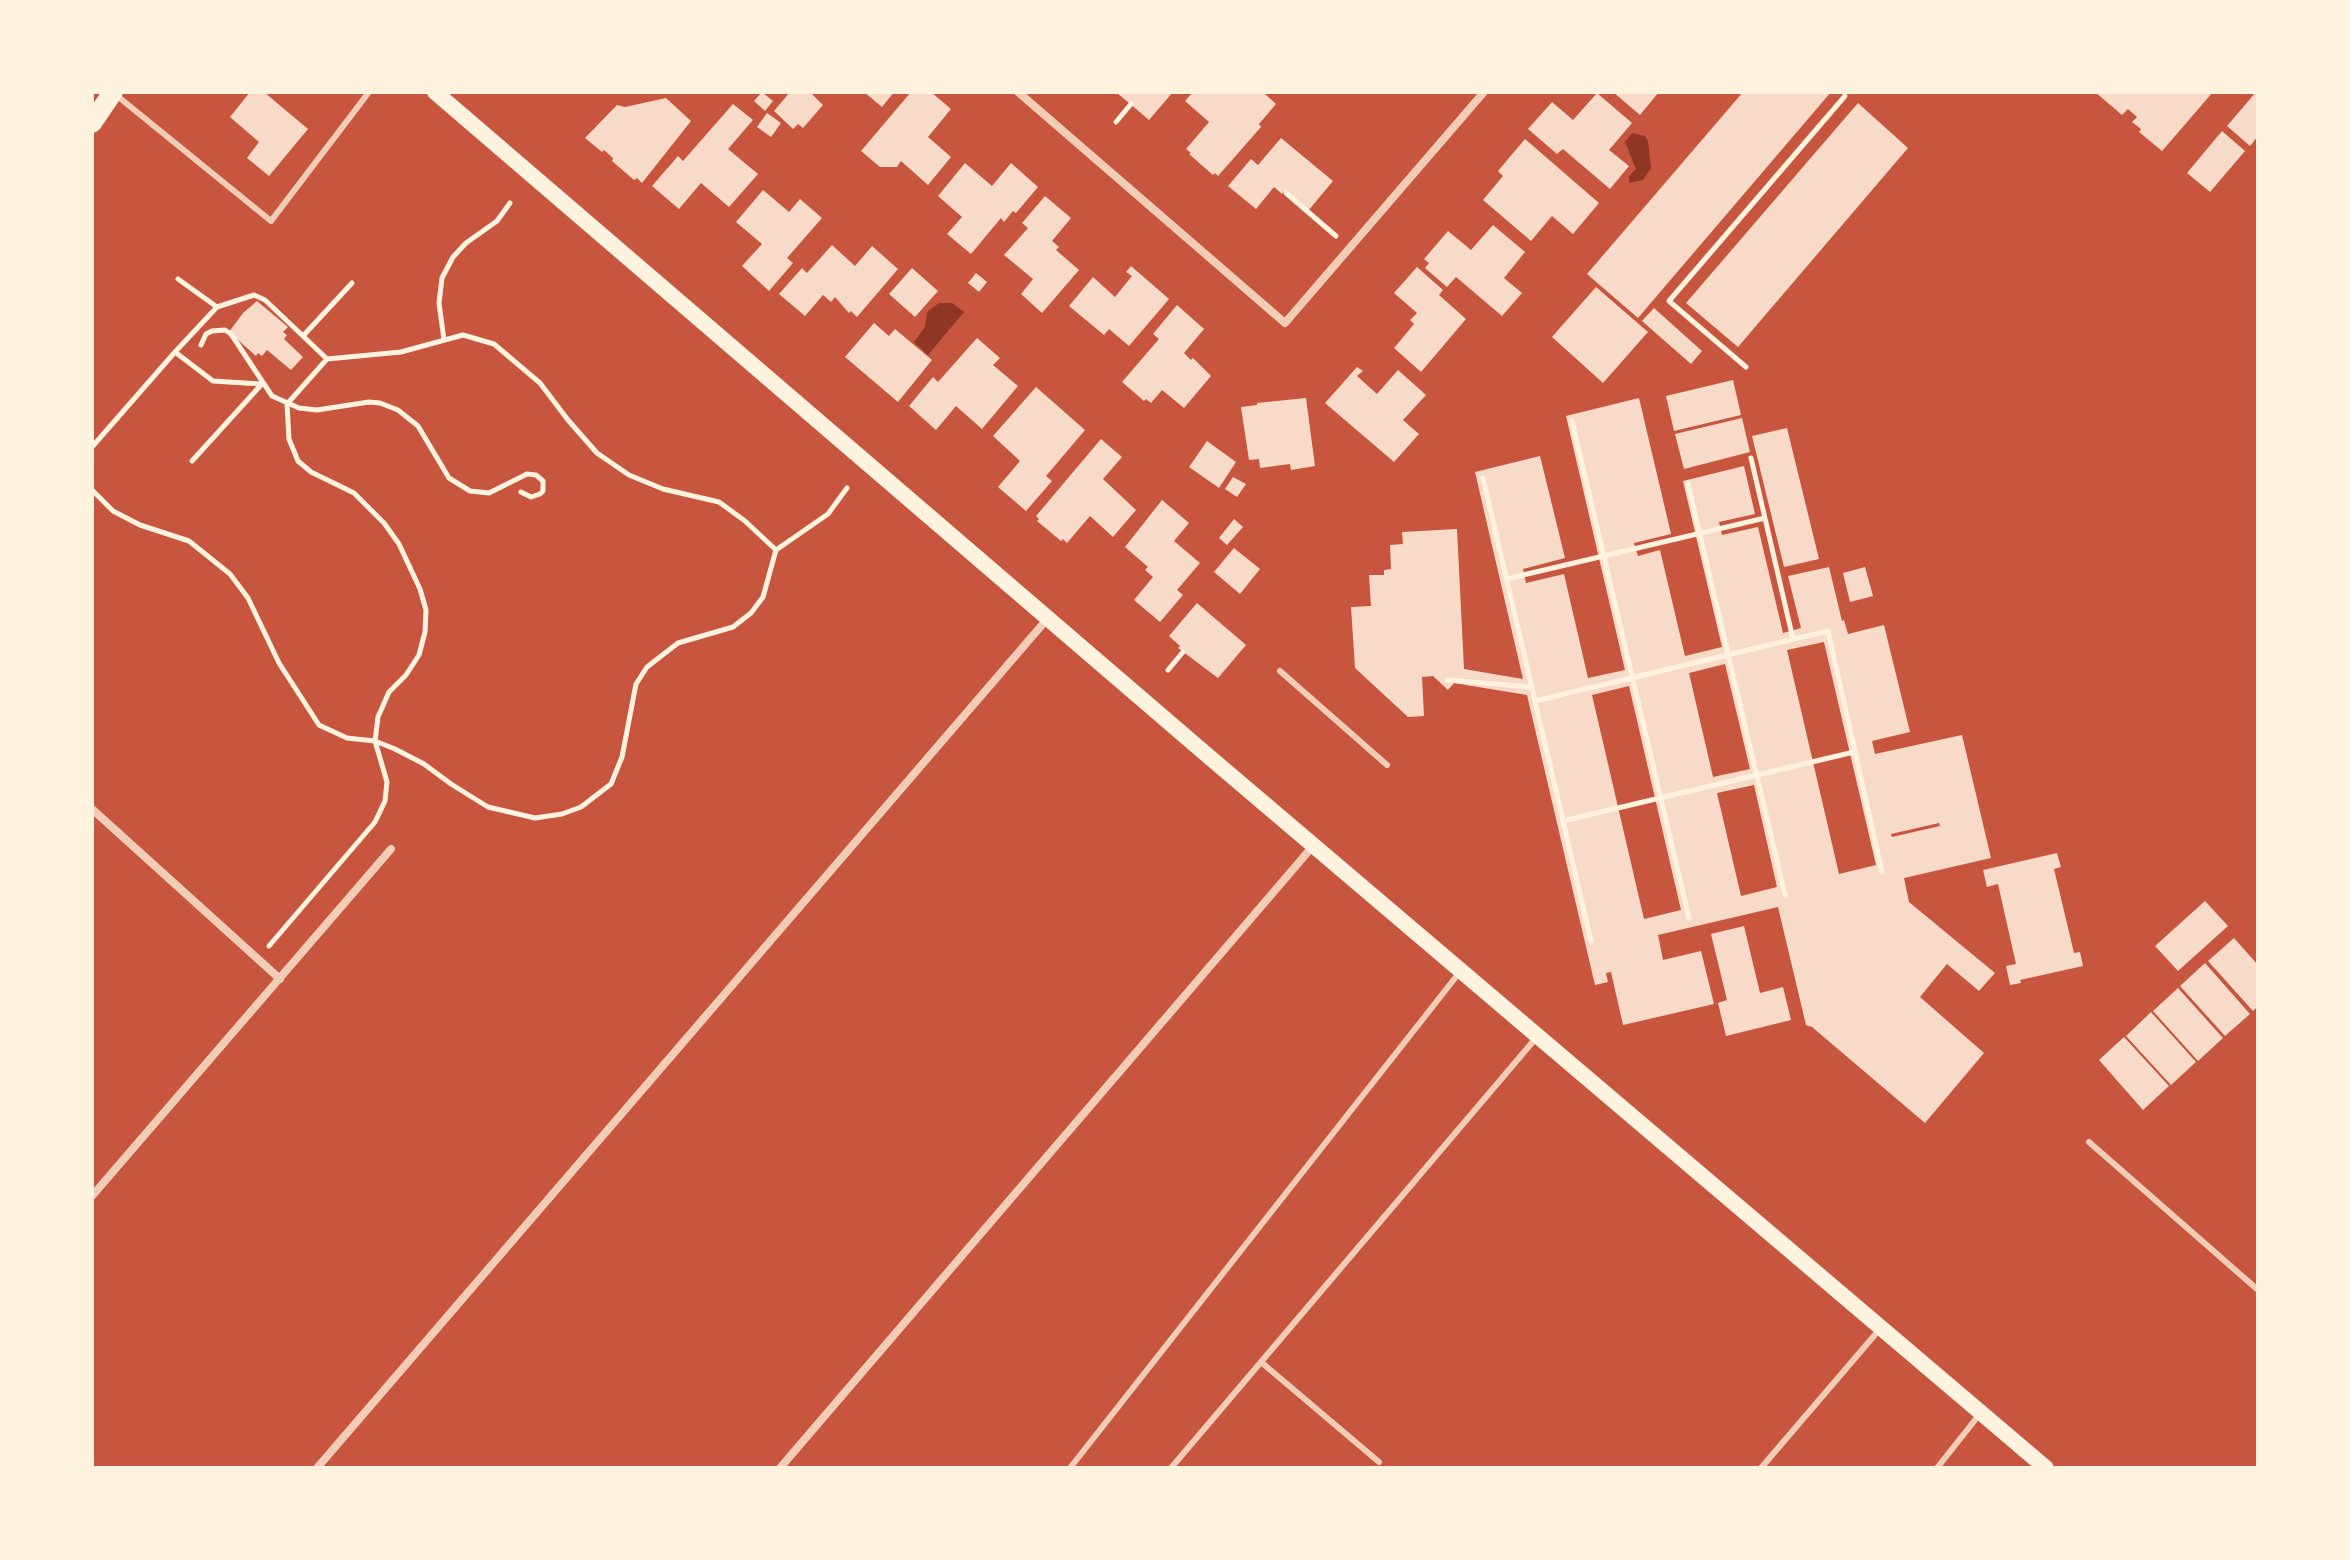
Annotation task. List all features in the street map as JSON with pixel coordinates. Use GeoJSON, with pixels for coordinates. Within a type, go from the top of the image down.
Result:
{"type":"FeatureCollection","features":[{"type":"Feature","properties":{"kind":"main road"},"geometry":{"type":"LineString","coordinates":[[92,123],[113,92]]}},
{"type":"Feature","properties":{"kind":"main road"},"geometry":{"type":"LineString","coordinates":[[435,92],[2046,1468]]}},
{"type":"Feature","properties":{"kind":"street"},"geometry":{"type":"LineString","coordinates":[[1018,92],[1285,323],[1484,92]]}},
{"type":"Feature","properties":{"kind":"street"},"geometry":{"type":"LineString","coordinates":[[317,1468],[1048,617]]}},
{"type":"Feature","properties":{"kind":"street"},"geometry":{"type":"LineString","coordinates":[[92,809],[280,979]]}},
{"type":"Feature","properties":{"kind":"street"},"geometry":{"type":"LineString","coordinates":[[780,1468],[1314,845]]}},
{"type":"Feature","properties":{"kind":"street"},"geometry":{"type":"LineString","coordinates":[[92,1196],[391,849]]}},
{"type":"Feature","properties":{"kind":"lane"},"geometry":{"type":"LineString","coordinates":[[113,92],[271,221],[369,92]]}},
{"type":"Feature","properties":{"kind":"lane"},"geometry":{"type":"LineString","coordinates":[[1280,671],[1387,765]]}},
{"type":"Feature","properties":{"kind":"lane"},"geometry":{"type":"LineString","coordinates":[[1070,1468],[1461,970]]}},
{"type":"Feature","properties":{"kind":"lane"},"geometry":{"type":"LineString","coordinates":[[1171,1468],[1538,1036]]}},
{"type":"Feature","properties":{"kind":"lane"},"geometry":{"type":"LineString","coordinates":[[2089,1142],[2258,1290]]}},
{"type":"Feature","properties":{"kind":"lane"},"geometry":{"type":"LineString","coordinates":[[1761,1468],[1881,1327]]}},
{"type":"Feature","properties":{"kind":"lane"},"geometry":{"type":"LineString","coordinates":[[1261,1362],[1379,1462]]}},
{"type":"Feature","properties":{"kind":"lane"},"geometry":{"type":"LineString","coordinates":[[1937,1468],[1981,1413]]}},
{"type":"Feature","properties":{"kind":"path"},"geometry":{"type":"LineString","coordinates":[[1746,367],[1669,301],[1845,96]]}},
{"type":"Feature","properties":{"kind":"path"},"geometry":{"type":"LineString","coordinates":[[1116,122],[1131,104]]}},
{"type":"Feature","properties":{"kind":"path"},"geometry":{"type":"LineString","coordinates":[[1286,193],[1320,222]]}},
{"type":"Feature","properties":{"kind":"path"},"geometry":{"type":"LineString","coordinates":[[444,340],[439,303],[442,278],[453,257],[466,243],[497,221],[510,203]]}},
{"type":"Feature","properties":{"kind":"path"},"geometry":{"type":"LineString","coordinates":[[178,279],[217,307]]}},
{"type":"Feature","properties":{"kind":"path"},"geometry":{"type":"LineString","coordinates":[[303,336],[352,283]]}},
{"type":"Feature","properties":{"kind":"path"},"geometry":{"type":"LineString","coordinates":[[92,447],[217,307],[254,295],[265,300],[327,359]]}},
{"type":"Feature","properties":{"kind":"path"},"geometry":{"type":"LineString","coordinates":[[201,345],[206,334],[212,331],[225,330],[231,334],[262,384],[272,396],[287,404],[317,410],[369,402],[390,406],[418,426],[438,463],[456,484],[485,495],[527,474],[536,475],[543,481],[540,494],[531,497],[521,492]]}},
{"type":"Feature","properties":{"kind":"path"},"geometry":{"type":"LineString","coordinates":[[258,959],[375,822],[385,801],[387,782],[375,741],[378,717],[389,692],[406,675],[419,655],[425,632],[426,610],[420,589],[406,555],[384,523],[354,493],[311,472],[298,461],[289,439],[287,404],[327,359],[401,352],[463,335],[494,344],[540,383],[597,453],[629,475],[663,489],[719,502],[776,550]]}},
{"type":"Feature","properties":{"kind":"path"},"geometry":{"type":"LineString","coordinates":[[175,352],[213,381],[262,384]]}},
{"type":"Feature","properties":{"kind":"path"},"geometry":{"type":"LineString","coordinates":[[192,461],[262,384]]}},
{"type":"Feature","properties":{"kind":"path"},"geometry":{"type":"LineString","coordinates":[[1572,421],[1689,918]]}},
{"type":"Feature","properties":{"kind":"path"},"geometry":{"type":"LineString","coordinates":[[1751,458],[1793,639]]}},
{"type":"Feature","properties":{"kind":"path"},"geometry":{"type":"LineString","coordinates":[[1483,478],[1591,941]]}},
{"type":"Feature","properties":{"kind":"path"},"geometry":{"type":"LineString","coordinates":[[1688,484],[1785,895]]}},
{"type":"Feature","properties":{"kind":"path"},"geometry":{"type":"LineString","coordinates":[[92,490],[113,511],[140,525],[189,541],[230,574],[248,598],[279,663],[319,725],[347,738],[375,741],[424,764],[488,807],[535,818],[581,807],[611,784],[622,757],[636,684],[647,667],[678,643],[733,627],[751,613],[763,597],[776,550],[828,514],[847,488]]}},
{"type":"Feature","properties":{"kind":"path"},"geometry":{"type":"LineString","coordinates":[[1506,579],[1765,518]]}},
{"type":"Feature","properties":{"kind":"path"},"geometry":{"type":"LineString","coordinates":[[1535,701],[1828,631],[1882,872]]}},
{"type":"Feature","properties":{"kind":"path"},"geometry":{"type":"LineString","coordinates":[[1168,670],[1183,652]]}},
{"type":"Feature","properties":{"kind":"path"},"geometry":{"type":"LineString","coordinates":[[1447,680],[1532,687]]}},
{"type":"Feature","properties":{"kind":"path"},"geometry":{"type":"LineString","coordinates":[[1563,821],[1854,752]]}},
{"type":"Feature","properties":{"kind":"shaded area"},"geometry":{"type":"Polygon","coordinates":[[[1632,133],[1645,136],[1648,141],[1651,168],[1643,180],[1629,183],[1629,176],[1636,169],[1625,142],[1632,133]]]}},
{"type":"Feature","properties":{"kind":"shaded area"},"geometry":{"type":"Polygon","coordinates":[[[939,303],[952,303],[964,312],[928,355],[914,342],[925,327],[927,312],[939,303]]]}},
{"type":"Feature","properties":{"kind":"building"},"geometry":{"type":"Polygon","coordinates":[[[250,92],[264,92],[308,129],[269,176],[247,158],[259,142],[230,117],[250,92]]]}},
{"type":"Feature","properties":{"kind":"building"},"geometry":{"type":"Polygon","coordinates":[[[762,92],[773,101],[765,111],[754,101],[762,92]]]}},
{"type":"Feature","properties":{"kind":"building"},"geometry":{"type":"Polygon","coordinates":[[[790,92],[810,92],[823,105],[803,128],[798,124],[793,129],[774,111],[790,92]]]}},
{"type":"Feature","properties":{"kind":"building"},"geometry":{"type":"Polygon","coordinates":[[[864,92],[894,92],[882,107],[864,92]]]}},
{"type":"Feature","properties":{"kind":"building"},"geometry":{"type":"Polygon","coordinates":[[[911,92],[931,92],[951,109],[928,137],[951,157],[928,185],[901,161],[897,167],[880,167],[861,151],[911,92]]]}},
{"type":"Feature","properties":{"kind":"building"},"geometry":{"type":"Polygon","coordinates":[[[1116,92],[1173,92],[1149,120],[1116,92]]]}},
{"type":"Feature","properties":{"kind":"building"},"geometry":{"type":"Polygon","coordinates":[[[1193,92],[1263,92],[1276,104],[1259,124],[1261,127],[1218,176],[1213,175],[1186,149],[1209,122],[1185,101],[1193,92]]]}},
{"type":"Feature","properties":{"kind":"building"},"geometry":{"type":"Polygon","coordinates":[[[1613,92],[1659,92],[1640,115],[1613,92]]]}},
{"type":"Feature","properties":{"kind":"building"},"geometry":{"type":"Polygon","coordinates":[[[1743,92],[1831,92],[1638,318],[1587,274],[1743,92]]]}},
{"type":"Feature","properties":{"kind":"building"},"geometry":{"type":"Polygon","coordinates":[[[2095,92],[2213,92],[2162,151],[2139,132],[2141,129],[2132,122],[2137,117],[2128,109],[2122,115],[2095,92]]]}},
{"type":"Feature","properties":{"kind":"building"},"geometry":{"type":"Polygon","coordinates":[[[2256,92],[2258,136],[2250,146],[2227,126],[2256,92]]]}},
{"type":"Feature","properties":{"kind":"building"},"geometry":{"type":"Polygon","coordinates":[[[1597,93],[1632,123],[1609,150],[1629,166],[1610,189],[1563,149],[1557,154],[1528,129],[1552,102],[1573,120],[1597,93]]]}},
{"type":"Feature","properties":{"kind":"building"},"geometry":{"type":"Polygon","coordinates":[[[666,98],[691,121],[642,183],[637,178],[634,180],[604,150],[602,152],[585,138],[617,105],[625,107],[666,98]]]}},
{"type":"Feature","properties":{"kind":"building"},"geometry":{"type":"Polygon","coordinates":[[[1858,103],[1908,148],[1738,347],[1686,303],[1858,103]]]}},
{"type":"Feature","properties":{"kind":"building"},"geometry":{"type":"Polygon","coordinates":[[[733,104],[753,120],[728,149],[758,174],[729,207],[701,183],[679,209],[652,186],[678,156],[683,161],[733,104]]]}},
{"type":"Feature","properties":{"kind":"building"},"geometry":{"type":"Polygon","coordinates":[[[767,113],[781,123],[771,137],[757,127],[767,113]]]}},
{"type":"Feature","properties":{"kind":"building"},"geometry":{"type":"Polygon","coordinates":[[[2222,131],[2245,151],[2210,192],[2187,173],[2222,131]]]}},
{"type":"Feature","properties":{"kind":"building"},"geometry":{"type":"Polygon","coordinates":[[[1281,138],[1333,181],[1308,211],[1284,191],[1282,194],[1274,187],[1256,209],[1228,186],[1251,159],[1258,165],[1281,138]]]}},
{"type":"Feature","properties":{"kind":"building"},"geometry":{"type":"Polygon","coordinates":[[[1525,139],[1599,203],[1573,234],[1552,216],[1531,241],[1483,200],[1503,176],[1498,171],[1525,139]]]}},
{"type":"Feature","properties":{"kind":"building"},"geometry":{"type":"Polygon","coordinates":[[[965,163],[992,186],[1011,163],[1038,187],[1016,213],[1013,211],[1004,222],[1001,218],[971,254],[947,234],[962,217],[938,196],[965,163]]]}},
{"type":"Feature","properties":{"kind":"building"},"geometry":{"type":"Polygon","coordinates":[[[763,190],[789,212],[800,199],[822,218],[787,258],[793,263],[769,291],[742,266],[762,244],[736,222],[763,190]]]}},
{"type":"Feature","properties":{"kind":"building"},"geometry":{"type":"Polygon","coordinates":[[[1045,196],[1071,218],[1052,241],[1059,247],[1056,250],[1079,270],[1042,313],[1021,294],[1033,279],[1004,255],[1028,228],[1022,223],[1045,196]]]}},
{"type":"Feature","properties":{"kind":"building"},"geometry":{"type":"Polygon","coordinates":[[[1493,225],[1525,252],[1504,278],[1522,293],[1502,316],[1456,277],[1447,287],[1425,268],[1429,263],[1424,259],[1448,231],[1471,250],[1493,225]]]}},
{"type":"Feature","properties":{"kind":"building"},"geometry":{"type":"Polygon","coordinates":[[[832,245],[855,266],[872,246],[898,269],[857,317],[851,311],[849,313],[835,297],[831,302],[823,295],[805,316],[779,294],[802,268],[807,273],[832,245]]]}},
{"type":"Feature","properties":{"kind":"building"},"geometry":{"type":"Polygon","coordinates":[[[1131,266],[1169,299],[1129,346],[1109,329],[1104,335],[1069,306],[1093,277],[1115,297],[1132,276],[1126,272],[1131,266]]]}},
{"type":"Feature","properties":{"kind":"building"},"geometry":{"type":"Polygon","coordinates":[[[1417,267],[1443,290],[1439,295],[1466,319],[1421,372],[1394,348],[1414,324],[1410,320],[1417,313],[1394,293],[1417,267]]]}},
{"type":"Feature","properties":{"kind":"building"},"geometry":{"type":"Polygon","coordinates":[[[912,268],[938,291],[915,317],[889,294],[912,268]]]}},
{"type":"Feature","properties":{"kind":"building"},"geometry":{"type":"Polygon","coordinates":[[[976,273],[987,282],[979,292],[968,283],[976,273]]]}},
{"type":"Feature","properties":{"kind":"building"},"geometry":{"type":"Polygon","coordinates":[[[1596,287],[1648,332],[1603,383],[1552,337],[1596,287]]]}},
{"type":"Feature","properties":{"kind":"building"},"geometry":{"type":"Polygon","coordinates":[[[257,301],[288,327],[283,332],[287,335],[284,339],[303,357],[291,370],[267,350],[262,356],[258,353],[256,356],[229,332],[257,301]]]}},
{"type":"Feature","properties":{"kind":"building"},"geometry":{"type":"Polygon","coordinates":[[[1177,305],[1204,329],[1184,353],[1211,376],[1184,408],[1162,390],[1151,403],[1146,399],[1144,401],[1122,382],[1159,339],[1153,334],[1177,305]]]}},
{"type":"Feature","properties":{"kind":"building"},"geometry":{"type":"Polygon","coordinates":[[[1654,308],[1702,351],[1691,364],[1642,321],[1654,308]]]}},
{"type":"Feature","properties":{"kind":"building"},"geometry":{"type":"Polygon","coordinates":[[[874,323],[889,336],[895,329],[932,360],[898,402],[845,357],[874,323]]]}},
{"type":"Feature","properties":{"kind":"building"},"geometry":{"type":"Polygon","coordinates":[[[977,338],[1000,358],[993,365],[1018,386],[982,429],[956,406],[936,430],[909,406],[933,377],[938,382],[977,338]]]}},
{"type":"Feature","properties":{"kind":"building"},"geometry":{"type":"Polygon","coordinates":[[[1357,367],[1363,371],[1357,376],[1377,394],[1398,370],[1426,395],[1403,420],[1419,434],[1394,462],[1325,403],[1357,367]]]}},
{"type":"Feature","properties":{"kind":"building"},"geometry":{"type":"Polygon","coordinates":[[[1733,380],[1741,415],[1674,431],[1666,396],[1733,380]]]}},
{"type":"Feature","properties":{"kind":"building"},"geometry":{"type":"Polygon","coordinates":[[[1036,387],[1085,430],[1046,476],[1052,481],[1026,511],[998,487],[1020,461],[993,436],[1036,387]]]}},
{"type":"Feature","properties":{"kind":"building"},"geometry":{"type":"Polygon","coordinates":[[[1306,398],[1315,466],[1291,470],[1290,464],[1260,468],[1259,459],[1249,460],[1241,407],[1306,398]]]}},
{"type":"Feature","properties":{"kind":"building"},"geometry":{"type":"Polygon","coordinates":[[[1639,398],[1671,534],[1634,543],[1638,556],[1660,550],[1685,656],[1722,647],[1683,481],[1744,466],[1755,514],[1719,522],[1722,535],[1758,527],[1783,633],[1801,628],[1788,576],[1829,567],[1848,634],[1884,625],[1910,732],[1872,741],[1875,754],[1962,735],[1991,858],[1904,878],[1909,902],[1995,973],[1979,991],[1947,964],[1920,997],[1984,1053],[1925,1123],[1806,1025],[1778,907],[1658,935],[1663,960],[1701,951],[1714,1004],[1623,1025],[1611,972],[1606,973],[1608,982],[1595,985],[1527,695],[1454,683],[1448,690],[1433,676],[1422,677],[1424,716],[1408,717],[1355,668],[1351,607],[1371,606],[1369,575],[1384,575],[1384,570],[1391,569],[1390,545],[1403,544],[1402,532],[1457,529],[1464,669],[1523,679],[1475,472],[1540,456],[1565,558],[1523,569],[1526,583],[1564,574],[1588,678],[1625,670],[1566,416],[1639,398]],[[1824,642],[1787,650],[1839,874],[1876,865],[1824,642]],[[1725,664],[1689,673],[1713,777],[1750,769],[1725,664]],[[1629,686],[1592,695],[1644,919],[1681,910],[1629,686]],[[1754,785],[1717,793],[1741,896],[1777,887],[1754,785]],[[1939,823],[1891,834],[1892,837],[1940,826],[1939,823]]]}},
{"type":"Feature","properties":{"kind":"building"},"geometry":{"type":"Polygon","coordinates":[[[1742,418],[1750,452],[1684,469],[1675,434],[1742,418]]]}},
{"type":"Feature","properties":{"kind":"building"},"geometry":{"type":"Polygon","coordinates":[[[1787,428],[1819,559],[1784,567],[1752,436],[1787,428]]]}},
{"type":"Feature","properties":{"kind":"building"},"geometry":{"type":"Polygon","coordinates":[[[1101,439],[1122,457],[1103,479],[1136,510],[1113,537],[1090,516],[1067,543],[1063,539],[1061,541],[1037,521],[1036,516],[1101,439]]]}},
{"type":"Feature","properties":{"kind":"building"},"geometry":{"type":"Polygon","coordinates":[[[1207,441],[1236,462],[1219,488],[1189,467],[1207,441]]]}},
{"type":"Feature","properties":{"kind":"building"},"geometry":{"type":"Polygon","coordinates":[[[1233,477],[1246,484],[1237,497],[1225,489],[1233,477]]]}},
{"type":"Feature","properties":{"kind":"building"},"geometry":{"type":"Polygon","coordinates":[[[1162,500],[1189,523],[1174,541],[1200,563],[1177,590],[1183,595],[1160,622],[1134,600],[1153,577],[1145,570],[1148,567],[1125,547],[1162,500]]]}},
{"type":"Feature","properties":{"kind":"building"},"geometry":{"type":"Polygon","coordinates":[[[1234,519],[1243,527],[1227,545],[1219,538],[1234,519]]]}},
{"type":"Feature","properties":{"kind":"building"},"geometry":{"type":"Polygon","coordinates":[[[1234,548],[1260,569],[1240,594],[1214,572],[1234,548]]]}},
{"type":"Feature","properties":{"kind":"building"},"geometry":{"type":"Polygon","coordinates":[[[1865,567],[1873,596],[1850,602],[1843,573],[1865,567]]]}},
{"type":"Feature","properties":{"kind":"building"},"geometry":{"type":"Polygon","coordinates":[[[1197,603],[1246,645],[1218,678],[1178,648],[1180,646],[1169,636],[1197,603]]]}},
{"type":"Feature","properties":{"kind":"building"},"geometry":{"type":"Polygon","coordinates":[[[2057,853],[2061,867],[2054,869],[2074,953],[2080,952],[2083,966],[2010,985],[2006,966],[2016,964],[1998,884],[1987,887],[1983,870],[2057,853]]]}},
{"type":"Feature","properties":{"kind":"building"},"geometry":{"type":"Polygon","coordinates":[[[2205,901],[2228,926],[2178,971],[2155,946],[2205,901]]]}},
{"type":"Feature","properties":{"kind":"building"},"geometry":{"type":"Polygon","coordinates":[[[1744,926],[1760,993],[1783,987],[1791,1020],[1726,1036],[1718,1003],[1727,1000],[1711,934],[1744,926]]]}},
{"type":"Feature","properties":{"kind":"building"},"geometry":{"type":"Polygon","coordinates":[[[2234,938],[2258,965],[2258,1006],[2253,1011],[2208,961],[2234,938]]]}},
{"type":"Feature","properties":{"kind":"building"},"geometry":{"type":"Polygon","coordinates":[[[2205,963],[2250,1014],[2225,1036],[2180,986],[2205,963]]]}},
{"type":"Feature","properties":{"kind":"building"},"geometry":{"type":"Polygon","coordinates":[[[2178,988],[2223,1038],[2198,1061],[2153,1011],[2178,988]]]}},
{"type":"Feature","properties":{"kind":"building"},"geometry":{"type":"Polygon","coordinates":[[[2151,1012],[2196,1062],[2171,1085],[2126,1036],[2151,1012]]]}},
{"type":"Feature","properties":{"kind":"building"},"geometry":{"type":"Polygon","coordinates":[[[2124,1037],[2169,1086],[2143,1110],[2099,1060],[2124,1037]]]}}]}
